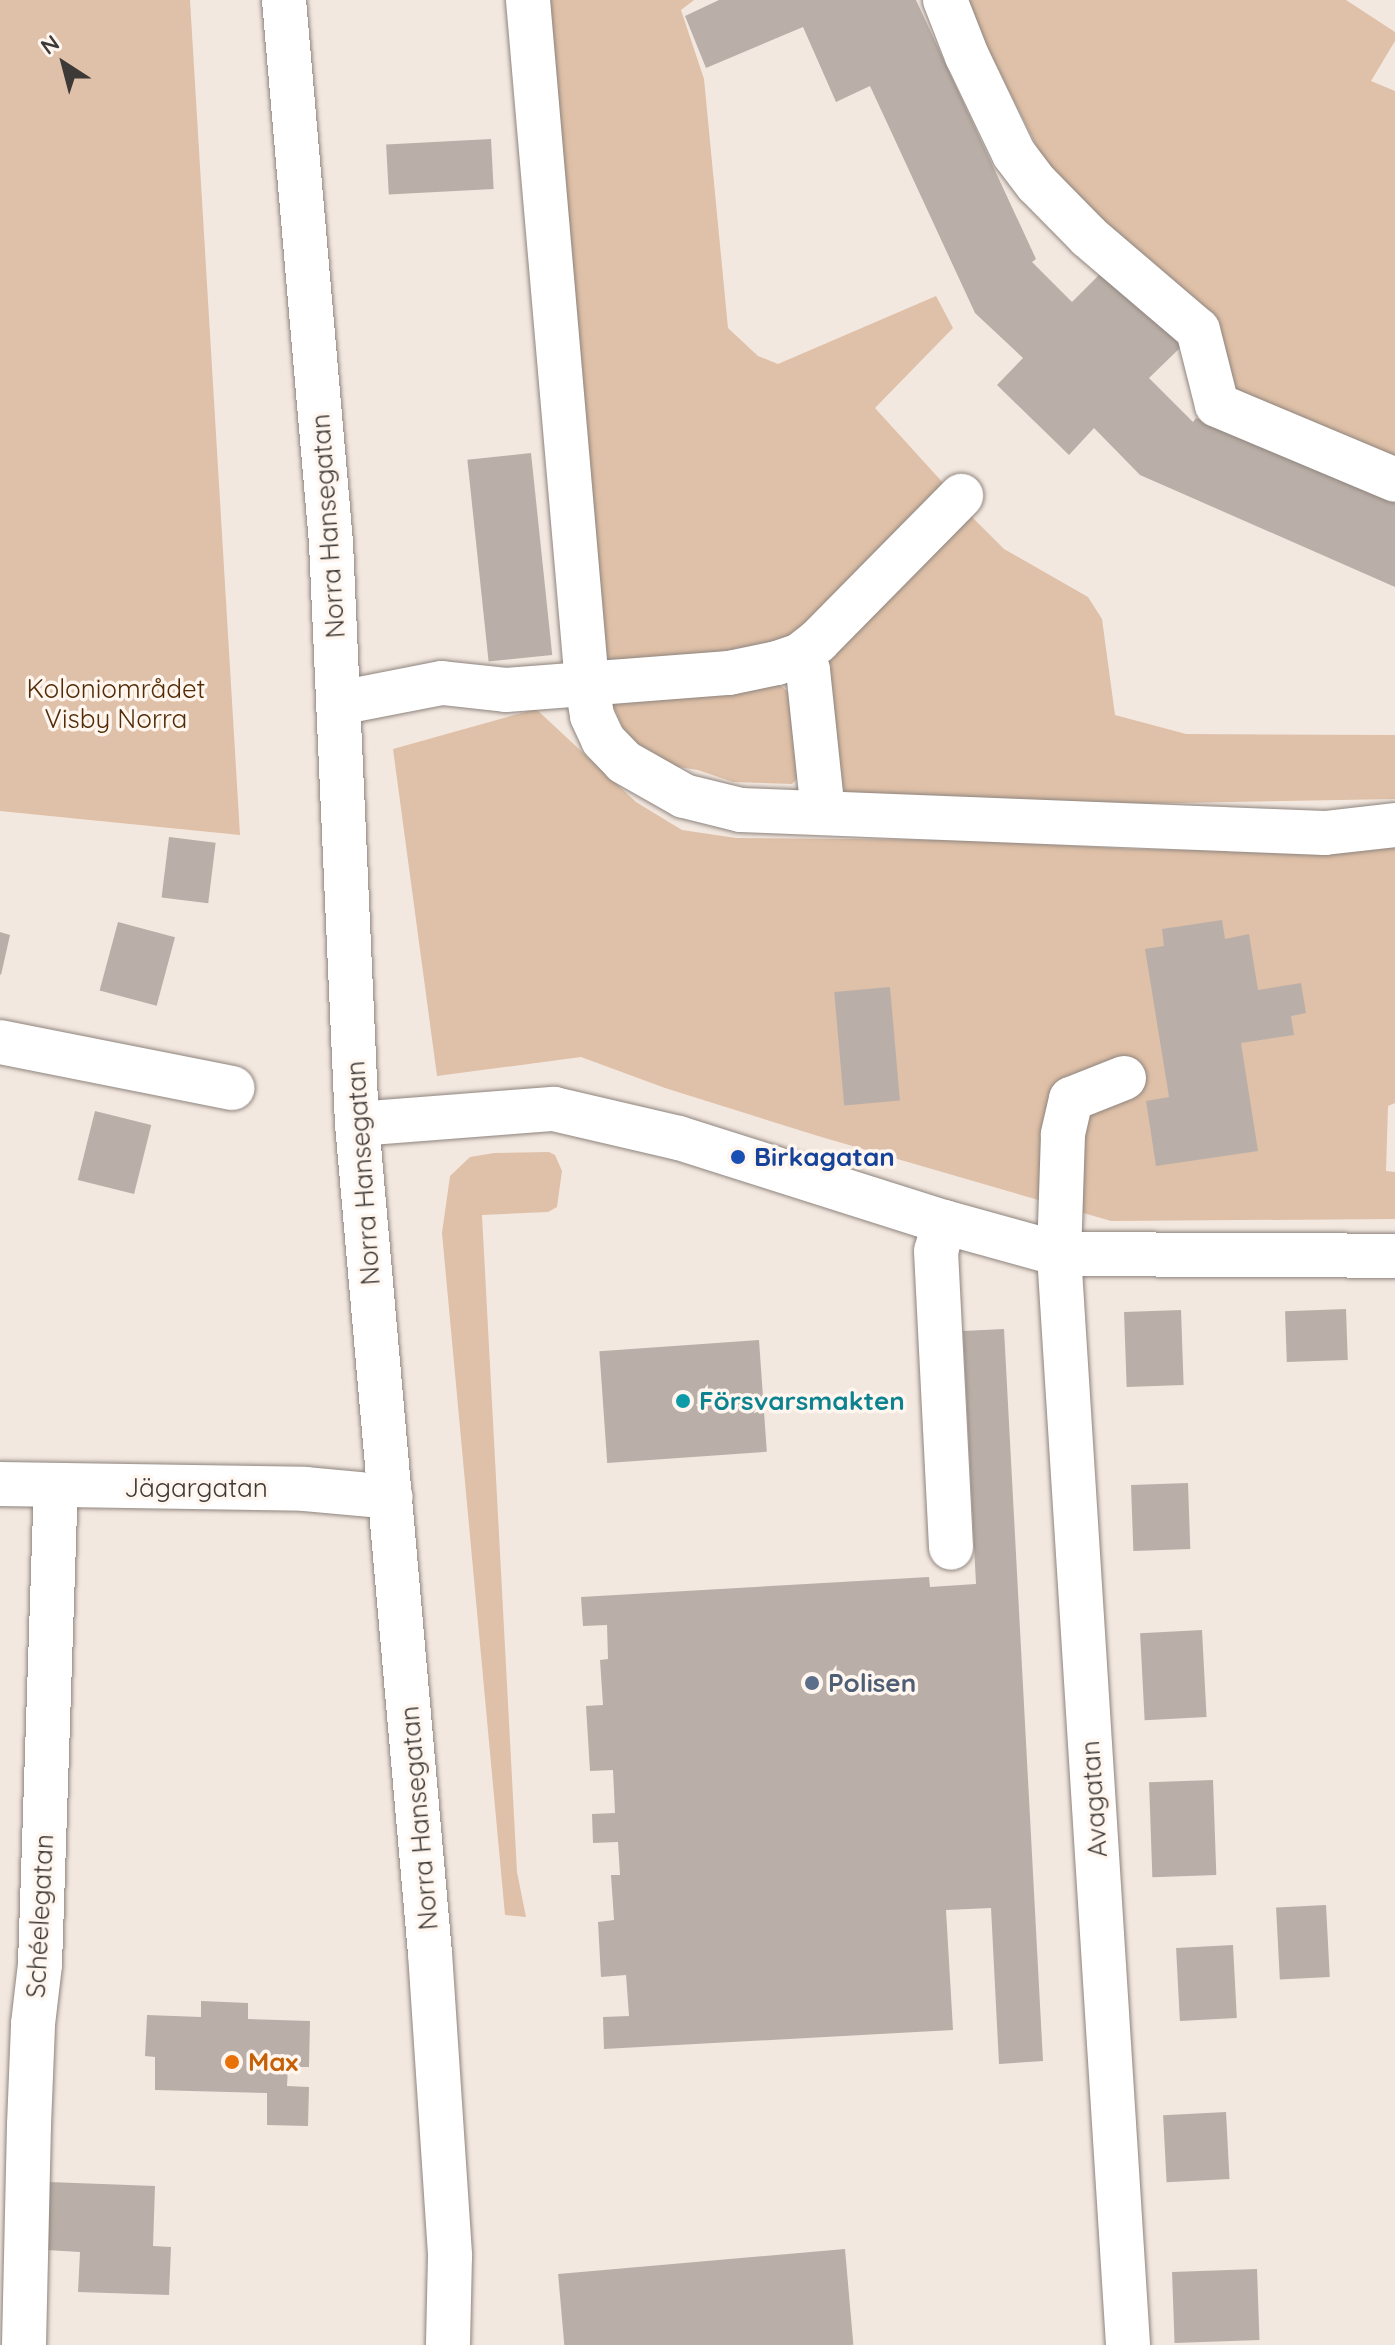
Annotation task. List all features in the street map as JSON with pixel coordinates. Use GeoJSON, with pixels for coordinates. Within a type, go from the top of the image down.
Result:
{"type":"FeatureCollection","features":[{"type":"Feature","properties":{"kind":"street","name":"Norra Hansegatan"},"geometry":{"type":"LineString","coordinates":[[284,0],[331,543],[357,1124],[432,1969],[450,2256],[448,2345]]}},
{"type":"Feature","properties":{"kind":"street"},"geometry":{"type":"LineString","coordinates":[[528,0],[587,684],[592,716],[603,740],[624,762],[684,796],[741,810],[1325,833],[1395,825]]}},
{"type":"Feature","properties":{"kind":"street"},"geometry":{"type":"LineString","coordinates":[[945,0],[967,56],[1014,154],[1037,184],[1089,237],[1198,330],[1217,405],[1395,480]]}},
{"type":"Feature","properties":{"kind":"street"},"geometry":{"type":"LineString","coordinates":[[339,703],[442,683],[506,690],[729,673],[800,655],[853,609],[961,496]]}},
{"type":"Feature","properties":{"kind":"street"},"geometry":{"type":"LineString","coordinates":[[800,655],[808,670],[823,812]]}},
{"type":"Feature","properties":{"kind":"street"},"geometry":{"type":"LineString","coordinates":[[0,1042],[233,1088]]}},
{"type":"Feature","properties":{"kind":"street","name":"Avagatan"},"geometry":{"type":"LineString","coordinates":[[1124,1078],[1071,1099],[1063,1135],[1059,1254],[1128,2345]]}},
{"type":"Feature","properties":{"kind":"street"},"geometry":{"type":"LineString","coordinates":[[357,1124],[554,1109],[679,1138],[944,1222],[1059,1254],[1395,1256]]}},
{"type":"Feature","properties":{"kind":"street"},"geometry":{"type":"LineString","coordinates":[[944,1222],[936,1251],[951,1548]]}},
{"type":"Feature","properties":{"kind":"street","name":"Jägargatan"},"geometry":{"type":"LineString","coordinates":[[0,1484],[305,1489],[391,1497]]}},
{"type":"Feature","properties":{"kind":"street","name":"Schéelegatan"},"geometry":{"type":"LineString","coordinates":[[24,2345],[17,2023],[40,1964],[56,1487]]}},
{"type":"Feature","properties":{"kind":"green space","name":"Koloniområdet Visby Norra"},"geometry":{"type":"Polygon","coordinates":[[[0,0],[190,0],[240,835],[0,811],[0,0]]]}},
{"type":"Feature","properties":{"kind":"green space"},"geometry":{"type":"Polygon","coordinates":[[[543,0],[694,0],[681,10],[704,79],[728,328],[758,356],[778,364],[936,296],[953,328],[875,408],[945,485],[788,640],[732,656],[619,668],[593,645],[543,0]]]}},
{"type":"Feature","properties":{"kind":"green space"},"geometry":{"type":"Polygon","coordinates":[[[964,0],[1346,0],[1395,32],[1395,41],[1371,81],[1395,91],[1395,461],[1230,393],[1055,183],[964,0]]]}},
{"type":"Feature","properties":{"kind":"green space"},"geometry":{"type":"Polygon","coordinates":[[[968,513],[1004,549],[1088,597],[1102,619],[1115,715],[1186,734],[1395,735],[1395,799],[1068,805],[848,797],[831,763],[825,666],[968,513]]]}},
{"type":"Feature","properties":{"kind":"green space"},"geometry":{"type":"Polygon","coordinates":[[[777,682],[798,701],[802,773],[792,784],[733,782],[698,770],[659,764],[632,748],[611,701],[777,682]]]}},
{"type":"Feature","properties":{"kind":"green space"},"geometry":{"type":"Polygon","coordinates":[[[536,709],[636,802],[682,830],[736,838],[966,840],[1135,849],[1330,852],[1395,847],[1395,1103],[1388,1106],[1386,1171],[1395,1172],[1395,1219],[1111,1221],[818,1136],[665,1088],[581,1057],[437,1076],[393,749],[536,709]]]}},
{"type":"Feature","properties":{"kind":"green space"},"geometry":{"type":"Polygon","coordinates":[[[549,1152],[555,1155],[562,1171],[557,1207],[548,1212],[482,1215],[517,1872],[526,1917],[505,1915],[442,1233],[450,1176],[470,1157],[494,1153],[549,1152]]]}},
{"type":"Feature","properties":{"kind":"building"},"geometry":{"type":"Polygon","coordinates":[[[719,0],[916,0],[1036,259],[1032,262],[1072,302],[1106,268],[1183,345],[1149,378],[1193,422],[1196,418],[1395,502],[1395,587],[1140,475],[1094,428],[1069,455],[997,385],[1023,358],[975,313],[870,86],[836,102],[803,27],[706,68],[685,16],[719,0]]]}},
{"type":"Feature","properties":{"kind":"building"},"geometry":{"type":"Polygon","coordinates":[[[491,139],[494,189],[389,194],[386,144],[491,139]]]}},
{"type":"Feature","properties":{"kind":"building"},"geometry":{"type":"Polygon","coordinates":[[[531,453],[552,655],[489,662],[467,460],[531,453]]]}},
{"type":"Feature","properties":{"kind":"building"},"geometry":{"type":"Polygon","coordinates":[[[169,837],[216,843],[208,903],[162,898],[169,837]]]}},
{"type":"Feature","properties":{"kind":"building"},"geometry":{"type":"Polygon","coordinates":[[[1222,920],[1225,939],[1249,934],[1258,990],[1301,983],[1306,1013],[1291,1016],[1294,1035],[1241,1043],[1258,1151],[1156,1166],[1146,1101],[1169,1097],[1145,949],[1164,946],[1162,929],[1222,920]]]}},
{"type":"Feature","properties":{"kind":"building"},"geometry":{"type":"Polygon","coordinates":[[[118,922],[175,937],[157,1006],[100,991],[118,922]]]}},
{"type":"Feature","properties":{"kind":"building"},"geometry":{"type":"Polygon","coordinates":[[[0,932],[10,935],[1,975],[0,974],[0,932]]]}},
{"type":"Feature","properties":{"kind":"building"},"geometry":{"type":"Polygon","coordinates":[[[890,987],[900,1101],[844,1105],[834,992],[890,987]]]}},
{"type":"Feature","properties":{"kind":"building"},"geometry":{"type":"Polygon","coordinates":[[[95,1111],[151,1125],[134,1194],[78,1180],[95,1111]]]}},
{"type":"Feature","properties":{"kind":"building"},"geometry":{"type":"Polygon","coordinates":[[[1346,1309],[1348,1360],[1287,1362],[1285,1311],[1346,1309]]]}},
{"type":"Feature","properties":{"kind":"building"},"geometry":{"type":"Polygon","coordinates":[[[1181,1310],[1184,1385],[1127,1387],[1124,1312],[1181,1310]]]}},
{"type":"Feature","properties":{"kind":"building","name":"Polisen"},"geometry":{"type":"Polygon","coordinates":[[[1004,1329],[1043,2061],[999,2064],[991,1908],[946,1910],[953,2030],[604,2049],[603,2017],[629,2016],[626,1975],[601,1977],[598,1922],[614,1920],[611,1875],[620,1875],[618,1842],[593,1843],[592,1814],[615,1813],[613,1770],[590,1771],[586,1706],[603,1705],[600,1660],[608,1659],[607,1625],[583,1626],[581,1597],[929,1577],[930,1587],[976,1584],[963,1331],[1004,1329]]]}},
{"type":"Feature","properties":{"kind":"building","name":"Försvarsmakten"},"geometry":{"type":"Polygon","coordinates":[[[759,1340],[767,1452],[607,1463],[599,1351],[759,1340]]]}},
{"type":"Feature","properties":{"kind":"building"},"geometry":{"type":"Polygon","coordinates":[[[1188,1483],[1190,1549],[1133,1551],[1131,1485],[1188,1483]]]}},
{"type":"Feature","properties":{"kind":"building"},"geometry":{"type":"Polygon","coordinates":[[[1202,1630],[1207,1717],[1145,1720],[1140,1633],[1202,1630]]]}},
{"type":"Feature","properties":{"kind":"building"},"geometry":{"type":"Polygon","coordinates":[[[1213,1780],[1216,1875],[1152,1877],[1149,1782],[1213,1780]]]}},
{"type":"Feature","properties":{"kind":"building"},"geometry":{"type":"Polygon","coordinates":[[[1326,1905],[1330,1977],[1280,1980],[1276,1908],[1326,1905]]]}},
{"type":"Feature","properties":{"kind":"building"},"geometry":{"type":"Polygon","coordinates":[[[1233,1945],[1237,2018],[1180,2021],[1176,1948],[1233,1945]]]}},
{"type":"Feature","properties":{"kind":"building","name":"Max"},"geometry":{"type":"Polygon","coordinates":[[[201,2001],[248,2003],[248,2019],[310,2021],[309,2067],[288,2067],[287,2086],[309,2087],[308,2126],[267,2125],[267,2093],[155,2090],[155,2057],[145,2056],[147,2015],[201,2017],[201,2001]]]}},
{"type":"Feature","properties":{"kind":"building"},"geometry":{"type":"Polygon","coordinates":[[[1226,2112],[1230,2179],[1167,2182],[1163,2115],[1226,2112]]]}},
{"type":"Feature","properties":{"kind":"building"},"geometry":{"type":"Polygon","coordinates":[[[49,2182],[155,2186],[153,2246],[171,2247],[169,2295],[78,2292],[80,2252],[46,2250],[49,2182]]]}},
{"type":"Feature","properties":{"kind":"building"},"geometry":{"type":"Polygon","coordinates":[[[845,2249],[853,2345],[564,2345],[558,2274],[845,2249]]]}},
{"type":"Feature","properties":{"kind":"building"},"geometry":{"type":"Polygon","coordinates":[[[1257,2269],[1259,2340],[1175,2343],[1172,2272],[1257,2269]]]}},
{"type":"Feature","properties":{"kind":"place","name":"Birkagatan"},"geometry":{"type":"Point","coordinates":[738,1157]}},
{"type":"Feature","properties":{"kind":"place","name":"Försvarsmakten"},"geometry":{"type":"Point","coordinates":[683,1401]}},
{"type":"Feature","properties":{"kind":"place","name":"Polisen"},"geometry":{"type":"Point","coordinates":[812,1683]}},
{"type":"Feature","properties":{"kind":"place","name":"Max"},"geometry":{"type":"Point","coordinates":[232,2062]}}]}
